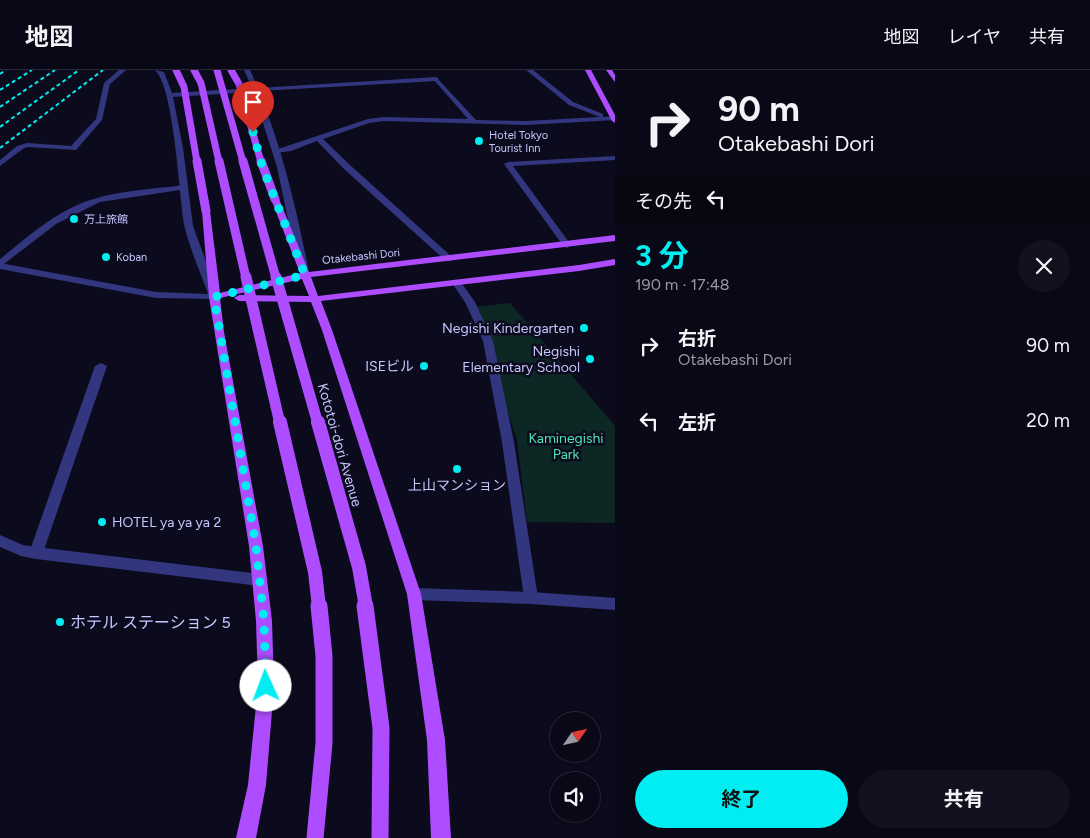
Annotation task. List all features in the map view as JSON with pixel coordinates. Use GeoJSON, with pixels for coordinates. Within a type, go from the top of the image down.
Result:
{"type":"FeatureCollection","features":[{"type":"Feature","properties":{"kind":"main road"},"geometry":{"type":"LineString","coordinates":[[176,70],[184,87],[206,211],[214,297],[256,546],[260,580],[266,686],[257,785],[246,838]]}},
{"type":"Feature","properties":{"kind":"main road"},"geometry":{"type":"LineString","coordinates":[[194,70],[201,83],[315,572],[324,656],[324,742],[315,838]]}},
{"type":"Feature","properties":{"kind":"main road","name":"Kototoi-dori Avenue"},"geometry":{"type":"LineString","coordinates":[[217,70],[359,567],[372,648],[381,728],[380,838]]}},
{"type":"Feature","properties":{"kind":"main road"},"geometry":{"type":"LineString","coordinates":[[231,70],[239,84],[262,166],[314,298],[414,594],[436,740],[442,838]]}},
{"type":"Feature","properties":{"kind":"main road"},"geometry":{"type":"LineString","coordinates":[[588,70],[614,119]]}},
{"type":"Feature","properties":{"kind":"main road"},"geometry":{"type":"LineString","coordinates":[[609,70],[615,80]]}},
{"type":"Feature","properties":{"kind":"main road","name":"Otakebashi Dori"},"geometry":{"type":"LineString","coordinates":[[214,297],[305,275],[615,238]]}},
{"type":"Feature","properties":{"kind":"main road"},"geometry":{"type":"LineString","coordinates":[[214,297],[314,298],[457,283],[615,262]]}},
{"type":"Feature","properties":{"kind":"street"},"geometry":{"type":"LineString","coordinates":[[0,164],[20,148],[28,145],[73,148],[99,120],[107,83],[123,70]]}},
{"type":"Feature","properties":{"kind":"street"},"geometry":{"type":"LineString","coordinates":[[0,265],[156,295],[214,297],[189,226],[169,95],[162,74],[158,70]]}},
{"type":"Feature","properties":{"kind":"street"},"geometry":{"type":"LineString","coordinates":[[247,70],[256,90],[276,151],[291,208],[305,275]]}},
{"type":"Feature","properties":{"kind":"street"},"geometry":{"type":"LineString","coordinates":[[428,70],[474,122]]}},
{"type":"Feature","properties":{"kind":"street"},"geometry":{"type":"LineString","coordinates":[[530,70],[569,103],[583,112],[614,119]]}},
{"type":"Feature","properties":{"kind":"street"},"geometry":{"type":"LineString","coordinates":[[169,95],[436,79]]}},
{"type":"Feature","properties":{"kind":"street"},"geometry":{"type":"LineString","coordinates":[[276,151],[288,149],[368,121],[384,119],[526,123],[614,119]]}},
{"type":"Feature","properties":{"kind":"street"},"geometry":{"type":"LineString","coordinates":[[318,138],[347,167],[450,259]]}},
{"type":"Feature","properties":{"kind":"street"},"geometry":{"type":"LineString","coordinates":[[567,245],[508,164],[615,158]]}},
{"type":"Feature","properties":{"kind":"street"},"geometry":{"type":"LineString","coordinates":[[0,265],[53,222],[83,206],[98,200],[184,187]]}},
{"type":"Feature","properties":{"kind":"street"},"geometry":{"type":"LineString","coordinates":[[457,283],[470,302],[488,341],[508,442],[531,598]]}},
{"type":"Feature","properties":{"kind":"street"},"geometry":{"type":"LineString","coordinates":[[36,552],[102,366]]}},
{"type":"Feature","properties":{"kind":"street"},"geometry":{"type":"LineString","coordinates":[[0,541],[22,550],[260,580]]}},
{"type":"Feature","properties":{"kind":"street"},"geometry":{"type":"LineString","coordinates":[[414,594],[531,598],[615,604]]}},
{"type":"Feature","properties":{"kind":"green space","name":"Kaminegishi Park"},"geometry":{"type":"Polygon","coordinates":[[[510,303],[615,426],[615,523],[527,522],[517,440],[473,307],[510,303]]]}},
{"type":"Feature","properties":{"kind":"railway"},"geometry":{"type":"LineString","coordinates":[[0,74],[6,70]]}},
{"type":"Feature","properties":{"kind":"railway"},"geometry":{"type":"LineString","coordinates":[[0,90],[32,70]]}},
{"type":"Feature","properties":{"kind":"railway"},"geometry":{"type":"LineString","coordinates":[[0,107],[55,70]]}},
{"type":"Feature","properties":{"kind":"railway"},"geometry":{"type":"LineString","coordinates":[[0,127],[79,70]]}},
{"type":"Feature","properties":{"kind":"railway"},"geometry":{"type":"LineString","coordinates":[[0,148],[103,70]]}},
{"type":"Feature","properties":{"kind":"place","name":"Hotel Tokyo Tourist Inn"},"geometry":{"type":"Point","coordinates":[479,141]}},
{"type":"Feature","properties":{"kind":"place","name":"万上旅館"},"geometry":{"type":"Point","coordinates":[74,219]}},
{"type":"Feature","properties":{"kind":"place","name":"Koban"},"geometry":{"type":"Point","coordinates":[106,257]}},
{"type":"Feature","properties":{"kind":"place","name":"Negishi Kindergarten"},"geometry":{"type":"Point","coordinates":[584,328]}},
{"type":"Feature","properties":{"kind":"place","name":"Negishi Elementary School"},"geometry":{"type":"Point","coordinates":[590,359]}},
{"type":"Feature","properties":{"kind":"place","name":"ISEビル"},"geometry":{"type":"Point","coordinates":[424,366]}},
{"type":"Feature","properties":{"kind":"place","name":"上山マンション"},"geometry":{"type":"Point","coordinates":[457,469]}},
{"type":"Feature","properties":{"kind":"place","name":"HOTEL ya ya ya 2"},"geometry":{"type":"Point","coordinates":[102,522]}},
{"type":"Feature","properties":{"kind":"place","name":"ホテル ステーション 5"},"geometry":{"type":"Point","coordinates":[60,622]}},
{"type":"Feature","properties":{"kind":"route"},"geometry":{"type":"LineString","coordinates":[[253,132],[262,166],[305,275],[214,297],[256,546],[264,621],[266,686]]}}]}
